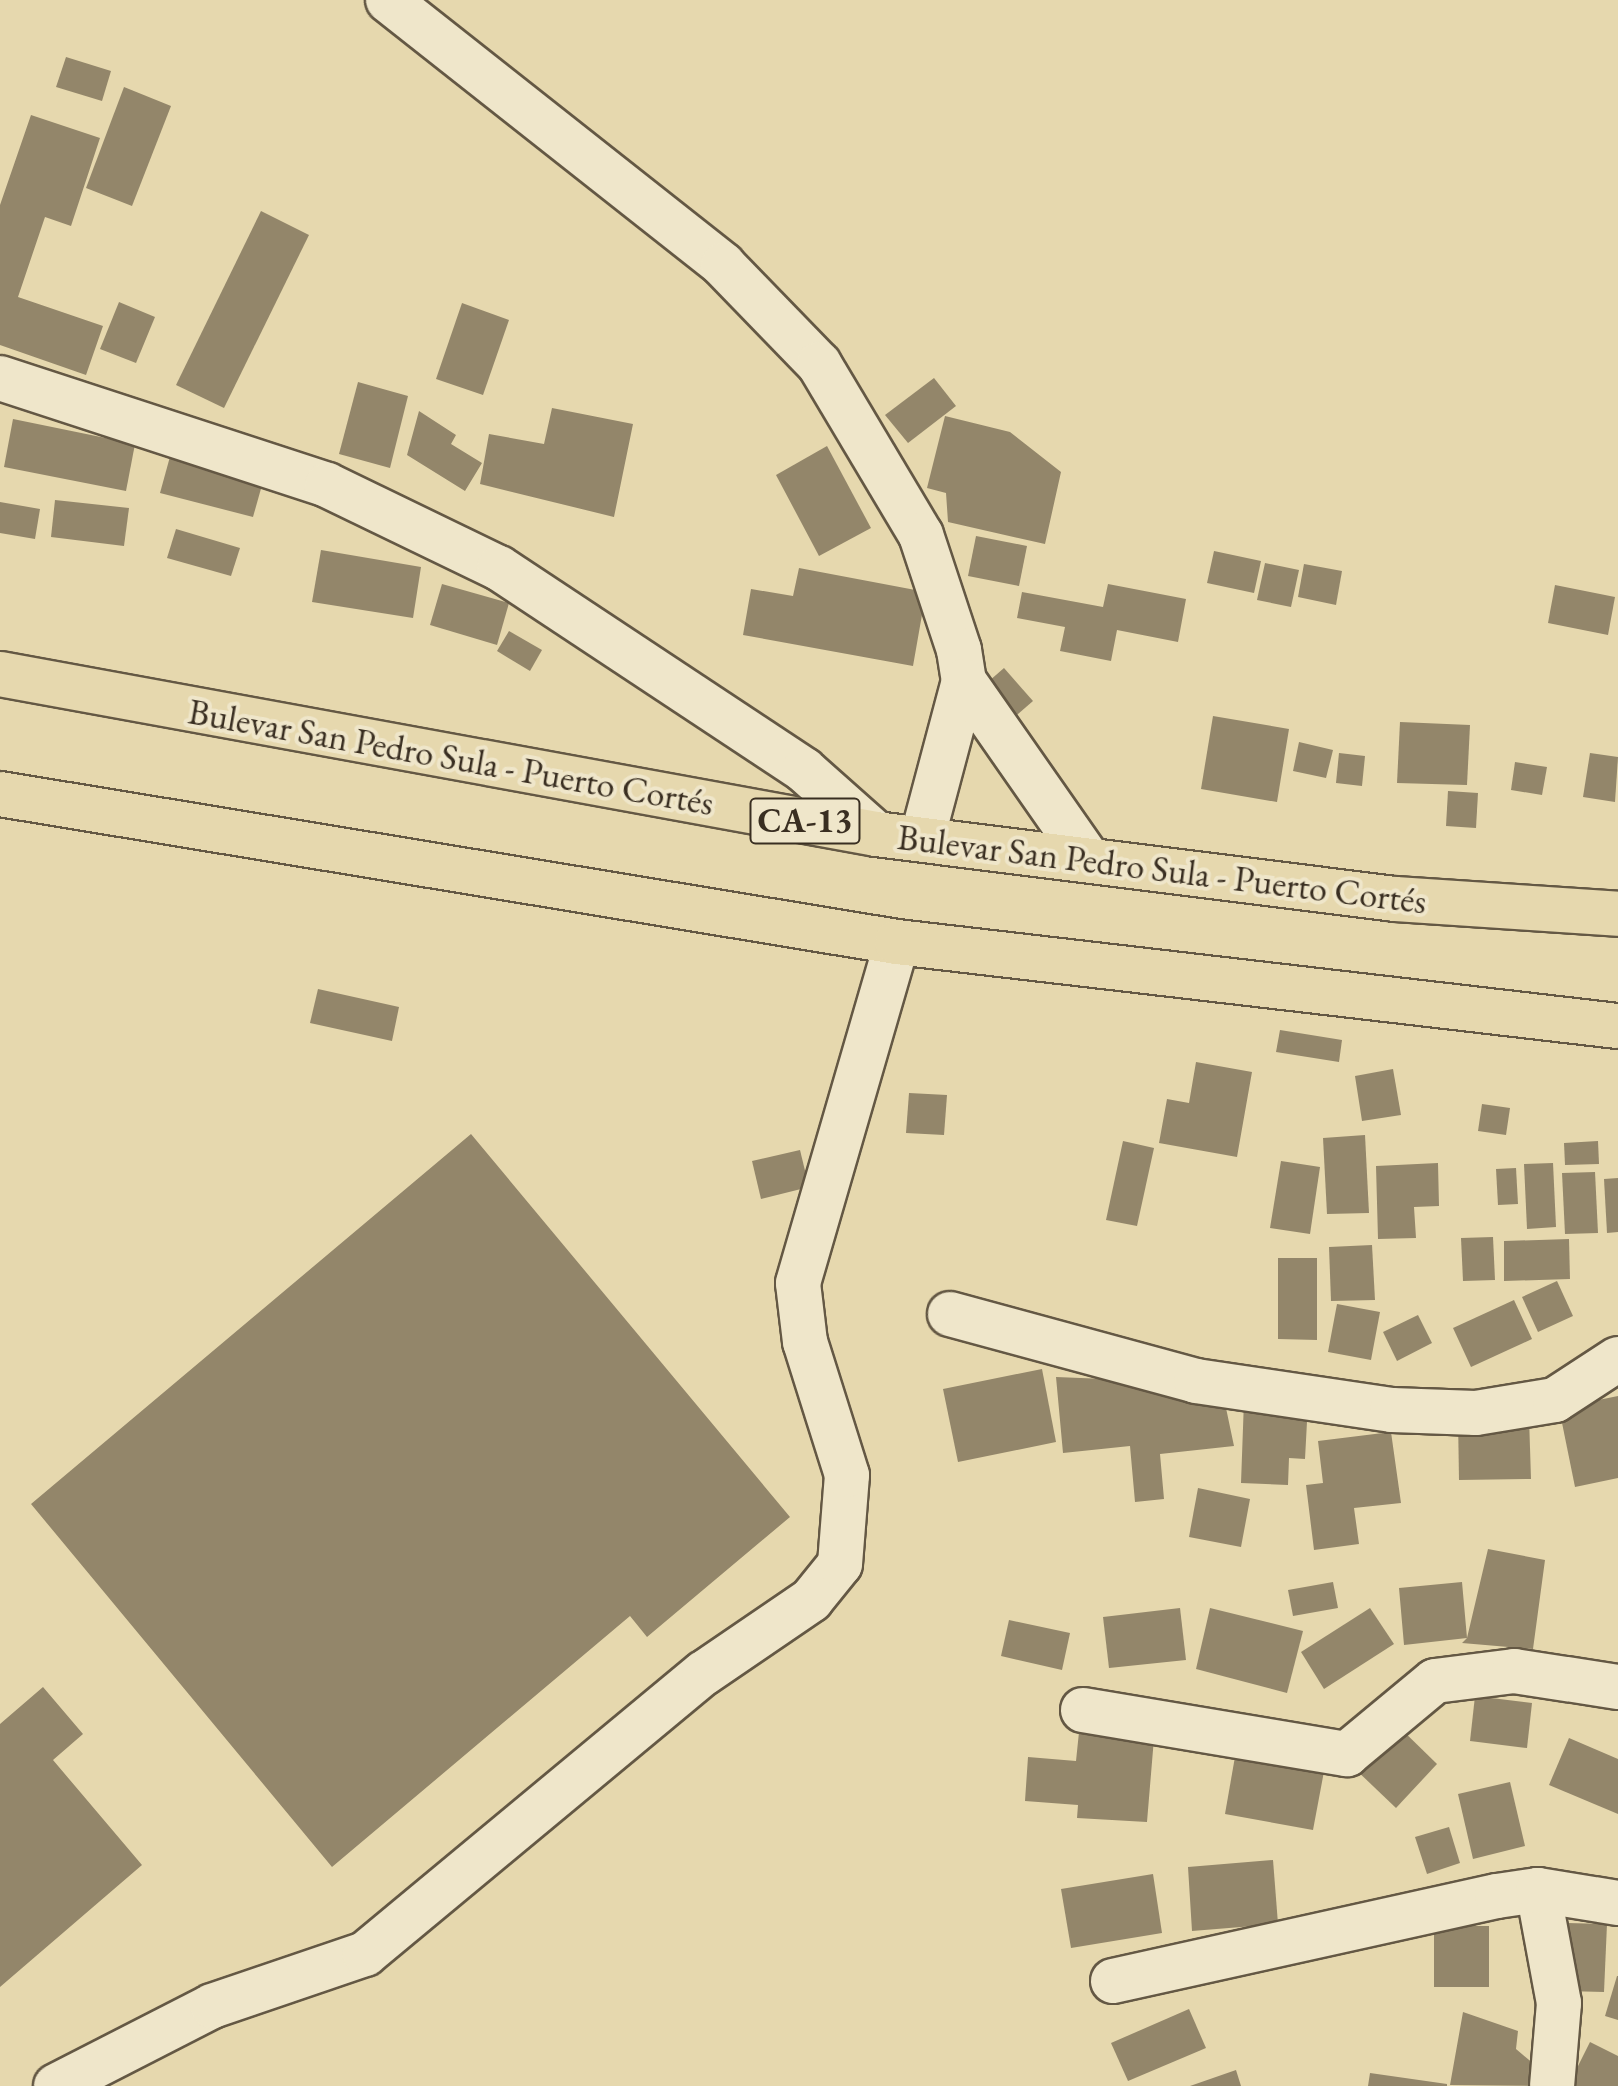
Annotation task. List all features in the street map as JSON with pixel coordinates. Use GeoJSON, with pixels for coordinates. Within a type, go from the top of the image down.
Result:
{"type":"FeatureCollection","features":[{"type":"Feature","properties":{"kind":"highway","name":"Bulevar San Pedro Sula - Puerto Cortés"},"geometry":{"type":"LineString","coordinates":[[0,674],[876,834],[1395,899],[1618,914]]}},
{"type":"Feature","properties":{"kind":"highway"},"geometry":{"type":"LineString","coordinates":[[0,794],[897,942],[1618,1026]]}},
{"type":"Feature","properties":{"kind":"street"},"geometry":{"type":"LineString","coordinates":[[396,5],[723,265],[819,364],[921,535],[964,681],[1089,860]]}},
{"type":"Feature","properties":{"kind":"street"},"geometry":{"type":"LineString","coordinates":[[0,378],[287,470],[499,568],[804,770],[876,834]]}},
{"type":"Feature","properties":{"kind":"street"},"geometry":{"type":"LineString","coordinates":[[922,839],[964,681]]}},
{"type":"Feature","properties":{"kind":"street"},"geometry":{"type":"LineString","coordinates":[[56,2086],[212,2006],[365,1954],[704,1673],[811,1600],[840,1564],[847,1475],[805,1342],[798,1283],[897,942]]}},
{"type":"Feature","properties":{"kind":"street"},"geometry":{"type":"LineString","coordinates":[[950,1314],[1196,1381],[1392,1410],[1476,1413],[1555,1400],[1618,1359]]}},
{"type":"Feature","properties":{"kind":"street"},"geometry":{"type":"LineString","coordinates":[[1083,1710],[1347,1754],[1435,1681],[1514,1671],[1618,1687]]}},
{"type":"Feature","properties":{"kind":"street"},"geometry":{"type":"LineString","coordinates":[[1113,1981],[1538,1890],[1618,1903]]}},
{"type":"Feature","properties":{"kind":"street"},"geometry":{"type":"LineString","coordinates":[[1538,1890],[1559,2003],[1552,2086]]}},
{"type":"Feature","properties":{"kind":"building"},"geometry":{"type":"Polygon","coordinates":[[[66,57],[111,71],[102,101],[56,87],[66,57]]]}},
{"type":"Feature","properties":{"kind":"building"},"geometry":{"type":"Polygon","coordinates":[[[124,87],[171,106],[132,206],[86,188],[124,87]]]}},
{"type":"Feature","properties":{"kind":"building"},"geometry":{"type":"Polygon","coordinates":[[[31,115],[100,138],[71,226],[45,217],[18,297],[103,326],[86,375],[0,345],[0,205],[31,115]]]}},
{"type":"Feature","properties":{"kind":"building"},"geometry":{"type":"Polygon","coordinates":[[[261,211],[309,235],[224,408],[176,385],[261,211]]]}},
{"type":"Feature","properties":{"kind":"building"},"geometry":{"type":"Polygon","coordinates":[[[119,302],[155,317],[136,363],[100,349],[119,302]]]}},
{"type":"Feature","properties":{"kind":"building"},"geometry":{"type":"Polygon","coordinates":[[[462,303],[509,320],[483,395],[436,379],[462,303]]]}},
{"type":"Feature","properties":{"kind":"building"},"geometry":{"type":"Polygon","coordinates":[[[934,378],[956,406],[908,443],[885,415],[934,378]]]}},
{"type":"Feature","properties":{"kind":"building"},"geometry":{"type":"Polygon","coordinates":[[[358,382],[408,396],[390,468],[339,454],[358,382]]]}},
{"type":"Feature","properties":{"kind":"building"},"geometry":{"type":"Polygon","coordinates":[[[552,408],[633,424],[614,517],[480,484],[489,434],[544,444],[552,408]]]}},
{"type":"Feature","properties":{"kind":"building"},"geometry":{"type":"Polygon","coordinates":[[[419,411],[456,435],[451,444],[482,463],[465,491],[407,455],[419,411]]]}},
{"type":"Feature","properties":{"kind":"building"},"geometry":{"type":"Polygon","coordinates":[[[945,416],[1010,432],[1061,472],[1045,544],[948,522],[946,493],[927,488],[945,416]]]}},
{"type":"Feature","properties":{"kind":"building"},"geometry":{"type":"Polygon","coordinates":[[[13,419],[135,444],[126,491],[4,467],[13,419]]]}},
{"type":"Feature","properties":{"kind":"building"},"geometry":{"type":"Polygon","coordinates":[[[827,446],[871,528],[819,556],[776,475],[827,446]]]}},
{"type":"Feature","properties":{"kind":"building"},"geometry":{"type":"Polygon","coordinates":[[[171,453],[264,478],[253,517],[160,493],[171,453]]]}},
{"type":"Feature","properties":{"kind":"building"},"geometry":{"type":"Polygon","coordinates":[[[55,500],[129,508],[124,546],[51,537],[55,500]]]}},
{"type":"Feature","properties":{"kind":"building"},"geometry":{"type":"Polygon","coordinates":[[[0,502],[40,509],[35,539],[0,533],[0,502]]]}},
{"type":"Feature","properties":{"kind":"building"},"geometry":{"type":"Polygon","coordinates":[[[176,529],[240,548],[231,576],[167,558],[176,529]]]}},
{"type":"Feature","properties":{"kind":"building"},"geometry":{"type":"Polygon","coordinates":[[[976,536],[1027,546],[1019,586],[968,576],[976,536]]]}},
{"type":"Feature","properties":{"kind":"building"},"geometry":{"type":"Polygon","coordinates":[[[321,550],[421,567],[413,618],[312,602],[321,550]]]}},
{"type":"Feature","properties":{"kind":"building"},"geometry":{"type":"Polygon","coordinates":[[[1214,551],[1261,561],[1254,593],[1207,583],[1214,551]]]}},
{"type":"Feature","properties":{"kind":"building"},"geometry":{"type":"Polygon","coordinates":[[[1265,563],[1299,570],[1291,607],[1257,600],[1265,563]]]}},
{"type":"Feature","properties":{"kind":"building"},"geometry":{"type":"Polygon","coordinates":[[[1304,564],[1342,571],[1336,605],[1298,597],[1304,564]]]}},
{"type":"Feature","properties":{"kind":"building"},"geometry":{"type":"Polygon","coordinates":[[[799,568],[926,592],[913,666],[743,635],[751,589],[793,596],[799,568]]]}},
{"type":"Feature","properties":{"kind":"building"},"geometry":{"type":"Polygon","coordinates":[[[442,584],[509,603],[497,645],[430,625],[442,584]]]}},
{"type":"Feature","properties":{"kind":"building"},"geometry":{"type":"Polygon","coordinates":[[[1108,584],[1186,599],[1178,642],[1117,630],[1111,661],[1060,651],[1065,627],[1017,618],[1022,592],[1103,607],[1108,584]]]}},
{"type":"Feature","properties":{"kind":"building"},"geometry":{"type":"Polygon","coordinates":[[[1555,585],[1615,597],[1608,635],[1548,623],[1555,585]]]}},
{"type":"Feature","properties":{"kind":"building"},"geometry":{"type":"Polygon","coordinates":[[[509,631],[542,650],[530,671],[497,651],[509,631]]]}},
{"type":"Feature","properties":{"kind":"building"},"geometry":{"type":"Polygon","coordinates":[[[1004,668],[1033,701],[1010,721],[981,688],[1004,668]]]}},
{"type":"Feature","properties":{"kind":"building"},"geometry":{"type":"Polygon","coordinates":[[[1213,716],[1289,729],[1277,802],[1201,789],[1213,716]]]}},
{"type":"Feature","properties":{"kind":"building"},"geometry":{"type":"Polygon","coordinates":[[[1400,722],[1470,725],[1467,785],[1397,783],[1400,722]]]}},
{"type":"Feature","properties":{"kind":"building"},"geometry":{"type":"Polygon","coordinates":[[[1299,742],[1333,750],[1326,778],[1293,771],[1299,742]]]}},
{"type":"Feature","properties":{"kind":"building"},"geometry":{"type":"Polygon","coordinates":[[[1339,753],[1365,756],[1362,786],[1336,783],[1339,753]]]}},
{"type":"Feature","properties":{"kind":"building"},"geometry":{"type":"Polygon","coordinates":[[[1590,753],[1618,757],[1615,802],[1583,797],[1590,753]]]}},
{"type":"Feature","properties":{"kind":"building"},"geometry":{"type":"Polygon","coordinates":[[[1515,762],[1547,767],[1542,795],[1511,790],[1515,762]]]}},
{"type":"Feature","properties":{"kind":"building"},"geometry":{"type":"Polygon","coordinates":[[[1448,791],[1478,793],[1476,828],[1446,826],[1448,791]]]}},
{"type":"Feature","properties":{"kind":"building"},"geometry":{"type":"Polygon","coordinates":[[[318,989],[399,1007],[392,1041],[310,1023],[318,989]]]}},
{"type":"Feature","properties":{"kind":"building"},"geometry":{"type":"Polygon","coordinates":[[[1280,1030],[1342,1040],[1339,1062],[1276,1052],[1280,1030]]]}},
{"type":"Feature","properties":{"kind":"building"},"geometry":{"type":"Polygon","coordinates":[[[1196,1062],[1252,1072],[1237,1157],[1159,1143],[1167,1099],[1189,1103],[1196,1062]]]}},
{"type":"Feature","properties":{"kind":"building"},"geometry":{"type":"Polygon","coordinates":[[[1393,1069],[1401,1115],[1362,1121],[1355,1076],[1393,1069]]]}},
{"type":"Feature","properties":{"kind":"building"},"geometry":{"type":"Polygon","coordinates":[[[909,1093],[947,1095],[944,1135],[906,1133],[909,1093]]]}},
{"type":"Feature","properties":{"kind":"building"},"geometry":{"type":"Polygon","coordinates":[[[1482,1104],[1510,1108],[1506,1135],[1478,1131],[1482,1104]]]}},
{"type":"Feature","properties":{"kind":"building"},"geometry":{"type":"Polygon","coordinates":[[[471,1134],[790,1517],[647,1637],[630,1616],[332,1867],[31,1504],[471,1134]]]}},
{"type":"Feature","properties":{"kind":"building"},"geometry":{"type":"Polygon","coordinates":[[[1365,1135],[1369,1213],[1327,1214],[1323,1138],[1365,1135]]]}},
{"type":"Feature","properties":{"kind":"building"},"geometry":{"type":"Polygon","coordinates":[[[1123,1141],[1154,1148],[1137,1226],[1106,1220],[1123,1141]]]}},
{"type":"Feature","properties":{"kind":"building"},"geometry":{"type":"Polygon","coordinates":[[[1598,1141],[1599,1164],[1565,1165],[1564,1143],[1598,1141]]]}},
{"type":"Feature","properties":{"kind":"building"},"geometry":{"type":"Polygon","coordinates":[[[800,1150],[809,1187],[761,1199],[752,1161],[800,1150]]]}},
{"type":"Feature","properties":{"kind":"building"},"geometry":{"type":"Polygon","coordinates":[[[1281,1161],[1320,1167],[1310,1234],[1270,1228],[1281,1161]]]}},
{"type":"Feature","properties":{"kind":"building"},"geometry":{"type":"Polygon","coordinates":[[[1438,1163],[1439,1206],[1414,1207],[1416,1238],[1378,1239],[1376,1166],[1438,1163]]]}},
{"type":"Feature","properties":{"kind":"building"},"geometry":{"type":"Polygon","coordinates":[[[1553,1163],[1556,1227],[1527,1229],[1524,1164],[1553,1163]]]}},
{"type":"Feature","properties":{"kind":"building"},"geometry":{"type":"Polygon","coordinates":[[[1516,1168],[1518,1204],[1498,1205],[1496,1169],[1516,1168]]]}},
{"type":"Feature","properties":{"kind":"building"},"geometry":{"type":"Polygon","coordinates":[[[1595,1172],[1598,1233],[1565,1234],[1562,1173],[1595,1172]]]}},
{"type":"Feature","properties":{"kind":"building"},"geometry":{"type":"Polygon","coordinates":[[[1618,1178],[1618,1232],[1607,1233],[1604,1179],[1618,1178]]]}},
{"type":"Feature","properties":{"kind":"building"},"geometry":{"type":"Polygon","coordinates":[[[1493,1237],[1495,1280],[1463,1281],[1461,1238],[1493,1237]]]}},
{"type":"Feature","properties":{"kind":"building"},"geometry":{"type":"Polygon","coordinates":[[[1569,1239],[1570,1279],[1504,1281],[1504,1241],[1569,1239]]]}},
{"type":"Feature","properties":{"kind":"building"},"geometry":{"type":"Polygon","coordinates":[[[1372,1245],[1375,1300],[1331,1301],[1329,1247],[1372,1245]]]}},
{"type":"Feature","properties":{"kind":"building"},"geometry":{"type":"Polygon","coordinates":[[[1278,1258],[1317,1258],[1317,1340],[1278,1339],[1278,1258]]]}},
{"type":"Feature","properties":{"kind":"building"},"geometry":{"type":"Polygon","coordinates":[[[1557,1281],[1573,1316],[1538,1332],[1522,1297],[1557,1281]]]}},
{"type":"Feature","properties":{"kind":"building"},"geometry":{"type":"Polygon","coordinates":[[[1514,1300],[1532,1339],[1471,1367],[1453,1328],[1514,1300]]]}},
{"type":"Feature","properties":{"kind":"building"},"geometry":{"type":"Polygon","coordinates":[[[1337,1304],[1380,1312],[1371,1360],[1328,1352],[1337,1304]]]}},
{"type":"Feature","properties":{"kind":"building"},"geometry":{"type":"Polygon","coordinates":[[[1418,1315],[1432,1343],[1397,1361],[1383,1332],[1418,1315]]]}},
{"type":"Feature","properties":{"kind":"building"},"geometry":{"type":"Polygon","coordinates":[[[1042,1369],[1056,1442],[958,1462],[943,1389],[1042,1369]]]}},
{"type":"Feature","properties":{"kind":"building"},"geometry":{"type":"Polygon","coordinates":[[[1056,1377],[1155,1381],[1162,1395],[1222,1389],[1234,1446],[1160,1454],[1164,1499],[1135,1502],[1130,1446],[1063,1453],[1056,1377]]]}},
{"type":"Feature","properties":{"kind":"building"},"geometry":{"type":"Polygon","coordinates":[[[1618,1396],[1618,1478],[1575,1487],[1559,1408],[1618,1396]]]}},
{"type":"Feature","properties":{"kind":"building"},"geometry":{"type":"Polygon","coordinates":[[[1244,1400],[1308,1403],[1305,1459],[1289,1458],[1288,1485],[1241,1483],[1244,1400]]]}},
{"type":"Feature","properties":{"kind":"building"},"geometry":{"type":"Polygon","coordinates":[[[1529,1417],[1531,1479],[1459,1480],[1458,1418],[1529,1417]]]}},
{"type":"Feature","properties":{"kind":"building"},"geometry":{"type":"Polygon","coordinates":[[[1391,1432],[1401,1503],[1354,1508],[1359,1544],[1314,1550],[1306,1485],[1323,1483],[1318,1441],[1391,1432]]]}},
{"type":"Feature","properties":{"kind":"building"},"geometry":{"type":"Polygon","coordinates":[[[1198,1488],[1250,1499],[1241,1547],[1189,1537],[1198,1488]]]}},
{"type":"Feature","properties":{"kind":"building"},"geometry":{"type":"Polygon","coordinates":[[[1488,1549],[1545,1560],[1533,1649],[1462,1643],[1467,1638],[1488,1549]]]}},
{"type":"Feature","properties":{"kind":"building"},"geometry":{"type":"Polygon","coordinates":[[[1333,1582],[1338,1608],[1293,1616],[1288,1590],[1333,1582]]]}},
{"type":"Feature","properties":{"kind":"building"},"geometry":{"type":"Polygon","coordinates":[[[1462,1582],[1467,1638],[1404,1645],[1399,1588],[1462,1582]]]}},
{"type":"Feature","properties":{"kind":"building"},"geometry":{"type":"Polygon","coordinates":[[[1180,1608],[1186,1660],[1109,1668],[1103,1617],[1180,1608]]]}},
{"type":"Feature","properties":{"kind":"building"},"geometry":{"type":"Polygon","coordinates":[[[1210,1608],[1303,1631],[1287,1693],[1196,1669],[1210,1608]]]}},
{"type":"Feature","properties":{"kind":"building"},"geometry":{"type":"Polygon","coordinates":[[[1370,1608],[1394,1644],[1324,1689],[1301,1652],[1370,1608]]]}},
{"type":"Feature","properties":{"kind":"building"},"geometry":{"type":"Polygon","coordinates":[[[1009,1620],[1070,1633],[1062,1670],[1001,1656],[1009,1620]]]}},
{"type":"Feature","properties":{"kind":"building"},"geometry":{"type":"Polygon","coordinates":[[[43,1687],[83,1734],[53,1760],[142,1865],[0,1987],[0,1724],[43,1687]]]}},
{"type":"Feature","properties":{"kind":"building"},"geometry":{"type":"Polygon","coordinates":[[[1475,1696],[1532,1703],[1527,1748],[1470,1741],[1475,1696]]]}},
{"type":"Feature","properties":{"kind":"building"},"geometry":{"type":"Polygon","coordinates":[[[1394,1722],[1437,1764],[1396,1808],[1352,1766],[1394,1722]]]}},
{"type":"Feature","properties":{"kind":"building"},"geometry":{"type":"Polygon","coordinates":[[[1079,1732],[1154,1738],[1147,1822],[1077,1818],[1078,1805],[1025,1801],[1028,1757],[1076,1761],[1079,1732]]]}},
{"type":"Feature","properties":{"kind":"building"},"geometry":{"type":"Polygon","coordinates":[[[1569,1738],[1618,1759],[1618,1814],[1549,1785],[1569,1738]]]}},
{"type":"Feature","properties":{"kind":"building"},"geometry":{"type":"Polygon","coordinates":[[[1236,1751],[1325,1766],[1313,1830],[1225,1814],[1236,1751]]]}},
{"type":"Feature","properties":{"kind":"building"},"geometry":{"type":"Polygon","coordinates":[[[1510,1782],[1525,1846],[1473,1859],[1458,1794],[1510,1782]]]}},
{"type":"Feature","properties":{"kind":"building"},"geometry":{"type":"Polygon","coordinates":[[[1449,1827],[1460,1863],[1427,1874],[1415,1837],[1449,1827]]]}},
{"type":"Feature","properties":{"kind":"building"},"geometry":{"type":"Polygon","coordinates":[[[1273,1860],[1278,1924],[1192,1931],[1188,1867],[1273,1860]]]}},
{"type":"Feature","properties":{"kind":"building"},"geometry":{"type":"Polygon","coordinates":[[[1153,1874],[1162,1933],[1071,1948],[1061,1889],[1153,1874]]]}},
{"type":"Feature","properties":{"kind":"building"},"geometry":{"type":"Polygon","coordinates":[[[1567,1923],[1607,1924],[1604,1992],[1565,1991],[1567,1923]]]}},
{"type":"Feature","properties":{"kind":"building"},"geometry":{"type":"Polygon","coordinates":[[[1434,1926],[1489,1926],[1489,1987],[1434,1987],[1434,1926]]]}},
{"type":"Feature","properties":{"kind":"building"},"geometry":{"type":"Polygon","coordinates":[[[1618,1976],[1618,2020],[1605,2016],[1618,1976]]]}},
{"type":"Feature","properties":{"kind":"building"},"geometry":{"type":"Polygon","coordinates":[[[1189,2009],[1206,2048],[1128,2081],[1111,2043],[1189,2009]]]}},
{"type":"Feature","properties":{"kind":"building"},"geometry":{"type":"Polygon","coordinates":[[[1463,2012],[1518,2031],[1516,2049],[1541,2070],[1541,2086],[1450,2085],[1463,2012]]]}},
{"type":"Feature","properties":{"kind":"building"},"geometry":{"type":"Polygon","coordinates":[[[1590,2042],[1618,2056],[1618,2086],[1568,2086],[1590,2042]]]}},
{"type":"Feature","properties":{"kind":"building"},"geometry":{"type":"Polygon","coordinates":[[[1236,2070],[1241,2086],[1190,2086],[1236,2070]]]}},
{"type":"Feature","properties":{"kind":"building"},"geometry":{"type":"Polygon","coordinates":[[[1370,2073],[1447,2084],[1447,2086],[1368,2086],[1370,2073]]]}}]}
